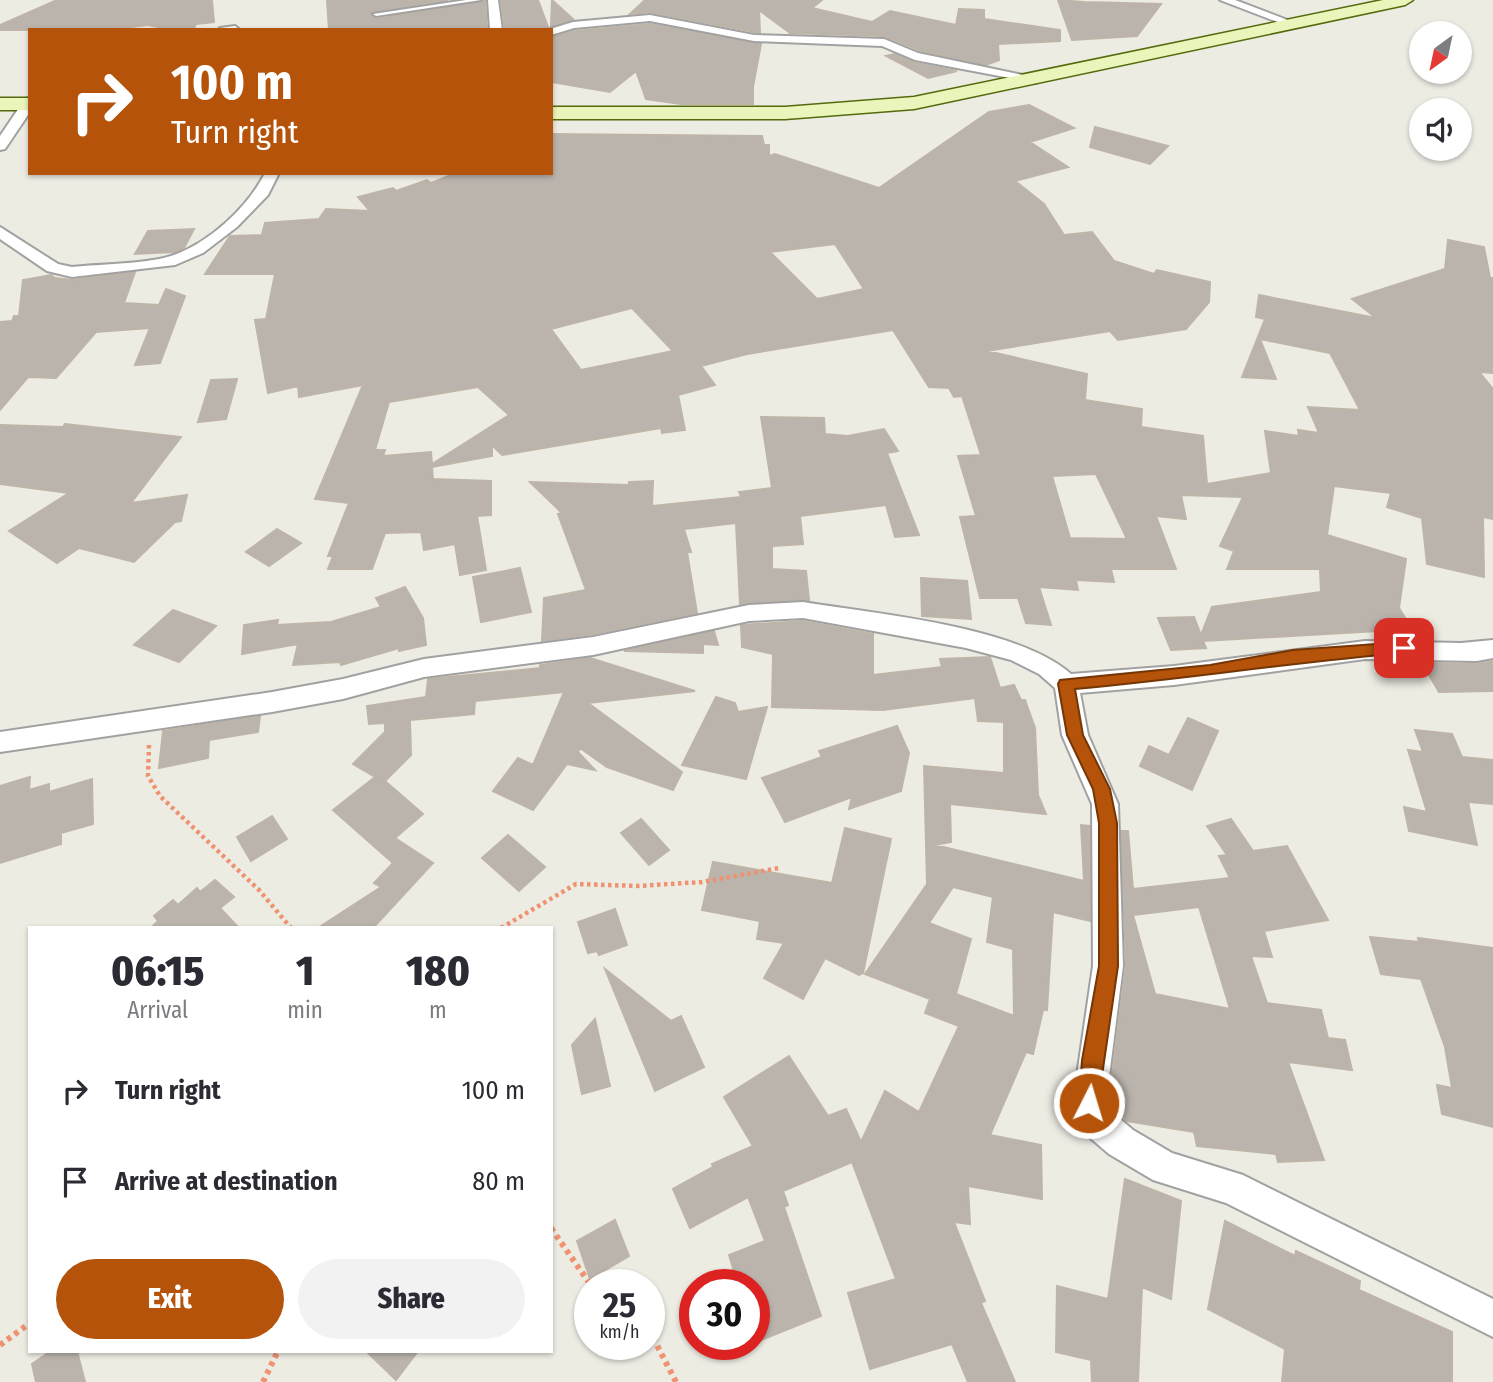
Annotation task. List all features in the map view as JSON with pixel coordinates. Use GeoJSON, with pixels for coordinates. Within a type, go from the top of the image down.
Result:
{"type":"FeatureCollection","features":[{"type":"Feature","properties":{"kind":"main road"},"geometry":{"type":"LineString","coordinates":[[553,113],[649,115],[855,109],[914,103],[1405,0]]}},
{"type":"Feature","properties":{"kind":"main road"},"geometry":{"type":"LineString","coordinates":[[0,104],[28,104]]}},
{"type":"Feature","properties":{"kind":"street"},"geometry":{"type":"LineString","coordinates":[[493,0],[496,28]]}},
{"type":"Feature","properties":{"kind":"street"},"geometry":{"type":"LineString","coordinates":[[1226,0],[1292,24]]}},
{"type":"Feature","properties":{"kind":"street"},"geometry":{"type":"LineString","coordinates":[[553,31],[573,25],[650,18],[754,38],[884,43],[915,56],[1036,79]]}},
{"type":"Feature","properties":{"kind":"street"},"geometry":{"type":"LineString","coordinates":[[0,146],[28,105]]}},
{"type":"Feature","properties":{"kind":"street"},"geometry":{"type":"LineString","coordinates":[[0,232],[53,268],[72,272],[175,260],[197,250],[232,225],[262,192],[271,175]]}},
{"type":"Feature","properties":{"kind":"street"},"geometry":{"type":"LineString","coordinates":[[0,742],[342,689],[448,664],[593,646],[749,613],[803,610],[966,639],[1018,653],[1047,667],[1066,684],[1075,735],[1101,789],[1108,823],[1108,966],[1089,1103],[1100,1124],[1121,1142],[1165,1168],[1231,1187],[1493,1319]]}},
{"type":"Feature","properties":{"kind":"street"},"geometry":{"type":"LineString","coordinates":[[1066,684],[1142,679],[1293,656],[1365,650],[1404,648],[1441,653],[1493,649]]}},
{"type":"Feature","properties":{"kind":"lane"},"geometry":{"type":"LineString","coordinates":[[376,14],[478,0]]}},
{"type":"Feature","properties":{"kind":"path"},"geometry":{"type":"LineString","coordinates":[[154,717],[146,756],[148,776],[160,796],[259,890],[288,926]]}},
{"type":"Feature","properties":{"kind":"path"},"geometry":{"type":"LineString","coordinates":[[504,926],[576,884],[637,886],[702,882],[779,868]]}},
{"type":"Feature","properties":{"kind":"path"},"geometry":{"type":"LineString","coordinates":[[553,1231],[580,1269]]}},
{"type":"Feature","properties":{"kind":"path"},"geometry":{"type":"LineString","coordinates":[[0,1345],[28,1324]]}},
{"type":"Feature","properties":{"kind":"path"},"geometry":{"type":"LineString","coordinates":[[263,1382],[277,1353]]}},
{"type":"Feature","properties":{"kind":"path"},"geometry":{"type":"LineString","coordinates":[[664,1360],[676,1382]]}},
{"type":"Feature","properties":{"kind":"building"},"geometry":{"type":"Polygon","coordinates":[[[57,0],[212,0],[214,22],[196,24],[194,28],[157,28],[148,25],[122,28],[0,30],[0,25],[57,0]]]}},
{"type":"Feature","properties":{"kind":"building"},"geometry":{"type":"Polygon","coordinates":[[[327,0],[448,0],[371,12],[376,19],[485,0],[487,28],[329,28],[327,0]]]}},
{"type":"Feature","properties":{"kind":"building"},"geometry":{"type":"Polygon","coordinates":[[[501,0],[538,0],[548,27],[505,28],[501,0]]]}},
{"type":"Feature","properties":{"kind":"building"},"geometry":{"type":"Polygon","coordinates":[[[552,0],[573,19],[551,26],[552,0]]]}},
{"type":"Feature","properties":{"kind":"building"},"geometry":{"type":"Polygon","coordinates":[[[645,0],[822,0],[812,8],[872,22],[890,11],[956,25],[959,9],[984,10],[984,19],[1060,30],[1060,41],[998,44],[999,60],[986,65],[919,50],[884,36],[790,33],[759,10],[760,33],[650,12],[630,14],[645,0]]]}},
{"type":"Feature","properties":{"kind":"building"},"geometry":{"type":"Polygon","coordinates":[[[1058,0],[1161,4],[1137,36],[1072,40],[1058,0]]]}},
{"type":"Feature","properties":{"kind":"building"},"geometry":{"type":"Polygon","coordinates":[[[650,24],[761,44],[753,87],[753,104],[681,104],[646,99],[636,71],[610,92],[553,82],[553,36],[575,31],[650,24]]]}},
{"type":"Feature","properties":{"kind":"building"},"geometry":{"type":"Polygon","coordinates":[[[895,54],[915,63],[957,71],[928,78],[886,56],[895,54]]]}},
{"type":"Feature","properties":{"kind":"building"},"geometry":{"type":"Polygon","coordinates":[[[1029,105],[1074,128],[1030,142],[1068,167],[1015,181],[1044,204],[1064,235],[1092,232],[1114,261],[1154,274],[1157,270],[1210,282],[1209,302],[1186,329],[1118,340],[1110,331],[987,351],[1087,374],[1085,400],[1142,409],[1141,427],[1203,436],[1207,484],[1271,473],[1265,431],[1299,436],[1298,430],[1319,433],[1308,407],[1360,410],[1330,353],[1260,339],[1276,379],[1242,377],[1265,319],[1256,317],[1259,295],[1376,318],[1352,299],[1445,269],[1448,240],[1484,247],[1490,278],[1493,278],[1493,373],[1479,372],[1493,389],[1493,519],[1483,517],[1484,577],[1427,564],[1422,518],[1387,507],[1391,493],[1334,486],[1327,535],[1406,559],[1399,608],[1412,629],[1203,641],[1206,648],[1171,650],[1158,618],[1194,617],[1201,635],[1212,607],[1321,592],[1320,569],[1227,569],[1234,551],[1220,546],[1243,497],[1181,495],[1186,519],[1156,516],[1176,569],[1111,569],[1114,582],[1076,580],[1078,590],[1039,587],[1051,625],[1026,623],[1018,598],[980,598],[960,517],[976,516],[958,456],[981,455],[962,396],[954,397],[949,388],[929,387],[893,330],[747,354],[701,366],[715,385],[678,395],[685,430],[662,433],[661,428],[502,455],[492,445],[492,456],[432,467],[433,479],[491,481],[491,515],[477,516],[486,570],[460,575],[455,544],[424,550],[421,532],[385,533],[372,569],[328,569],[333,556],[328,556],[349,503],[315,499],[363,385],[299,397],[298,386],[268,393],[255,320],[266,319],[275,274],[205,274],[230,236],[262,235],[265,223],[319,219],[326,209],[370,211],[358,197],[393,188],[396,191],[427,180],[431,183],[451,175],[553,175],[553,134],[762,136],[764,145],[769,145],[769,156],[775,154],[879,188],[989,112],[1029,105]],[[835,244],[770,252],[817,299],[864,289],[835,244]],[[632,308],[551,329],[581,370],[673,351],[632,308]],[[478,387],[389,402],[375,450],[385,450],[383,456],[431,452],[432,464],[509,415],[478,387]],[[1096,474],[1052,476],[1070,538],[1127,539],[1096,474]]]}},
{"type":"Feature","properties":{"kind":"building"},"geometry":{"type":"Polygon","coordinates":[[[1095,127],[1168,146],[1150,164],[1090,147],[1095,127]]]}},
{"type":"Feature","properties":{"kind":"building"},"geometry":{"type":"Polygon","coordinates":[[[194,229],[184,248],[174,252],[135,254],[148,231],[194,229]]]}},
{"type":"Feature","properties":{"kind":"building"},"geometry":{"type":"Polygon","coordinates":[[[135,272],[124,303],[159,305],[166,289],[185,296],[160,363],[135,365],[150,328],[96,332],[56,378],[28,377],[0,410],[0,322],[12,321],[14,316],[19,316],[23,280],[51,275],[72,280],[135,272]]]}},
{"type":"Feature","properties":{"kind":"building"},"geometry":{"type":"Polygon","coordinates":[[[237,379],[226,419],[198,422],[211,380],[237,379]]]}},
{"type":"Feature","properties":{"kind":"building"},"geometry":{"type":"Polygon","coordinates":[[[761,417],[824,418],[825,434],[848,436],[884,429],[898,451],[887,453],[919,535],[895,537],[886,505],[800,516],[803,544],[772,546],[772,569],[806,571],[809,600],[740,604],[736,523],[684,529],[691,552],[687,552],[697,613],[593,634],[542,641],[544,598],[586,590],[558,514],[562,513],[530,482],[629,485],[629,482],[653,481],[652,506],[741,497],[739,492],[772,488],[761,417]]]}},
{"type":"Feature","properties":{"kind":"building"},"geometry":{"type":"Polygon","coordinates":[[[65,424],[181,437],[131,503],[187,495],[181,521],[175,522],[134,562],[79,548],[57,563],[9,531],[69,493],[0,484],[0,425],[63,427],[65,424]]]}},
{"type":"Feature","properties":{"kind":"building"},"geometry":{"type":"Polygon","coordinates":[[[277,529],[301,543],[269,566],[246,552],[277,529]]]}},
{"type":"Feature","properties":{"kind":"building"},"geometry":{"type":"Polygon","coordinates":[[[520,568],[531,612],[481,622],[473,577],[520,568]]]}},
{"type":"Feature","properties":{"kind":"building"},"geometry":{"type":"Polygon","coordinates":[[[921,578],[967,581],[971,619],[922,616],[921,578]]]}},
{"type":"Feature","properties":{"kind":"building"},"geometry":{"type":"Polygon","coordinates":[[[405,587],[423,618],[426,645],[399,651],[399,648],[341,665],[340,662],[293,665],[298,644],[242,654],[244,625],[278,620],[277,625],[331,622],[381,607],[376,598],[405,587]]]}},
{"type":"Feature","properties":{"kind":"building"},"geometry":{"type":"Polygon","coordinates":[[[173,610],[216,626],[179,662],[134,645],[173,610]]]}},
{"type":"Feature","properties":{"kind":"building"},"geometry":{"type":"Polygon","coordinates":[[[803,621],[873,634],[873,675],[942,667],[940,659],[990,657],[1000,688],[1014,685],[1021,700],[1025,700],[1035,728],[1038,795],[1046,814],[950,804],[951,842],[935,845],[1084,881],[1081,825],[1090,826],[1090,921],[1053,912],[1047,1010],[1043,1010],[1033,1054],[1026,1052],[990,1135],[1041,1145],[1042,1199],[968,1186],[970,1224],[954,1222],[985,1301],[981,1303],[1015,1382],[968,1382],[952,1344],[870,1369],[848,1293],[896,1279],[852,1162],[783,1191],[788,1205],[784,1207],[821,1316],[770,1337],[770,1269],[733,1269],[729,1255],[765,1241],[748,1197],[690,1228],[673,1189],[713,1167],[712,1164],[753,1146],[724,1097],[789,1056],[828,1116],[846,1109],[861,1142],[885,1091],[919,1112],[959,1026],[925,1013],[930,999],[865,974],[927,884],[924,766],[1004,773],[1004,722],[978,721],[975,698],[883,710],[772,707],[773,654],[742,647],[741,625],[803,621]],[[953,887],[929,923],[971,939],[956,994],[1014,1016],[1013,949],[987,942],[993,897],[953,887]]]}},
{"type":"Feature","properties":{"kind":"building"},"geometry":{"type":"Polygon","coordinates":[[[714,631],[718,645],[703,644],[703,653],[624,651],[714,631]]]}},
{"type":"Feature","properties":{"kind":"building"},"geometry":{"type":"Polygon","coordinates":[[[590,658],[695,691],[588,703],[682,772],[673,790],[607,767],[580,748],[578,752],[595,770],[567,764],[533,810],[493,791],[518,758],[533,765],[564,692],[475,701],[474,714],[410,720],[411,755],[385,781],[423,814],[395,838],[433,863],[375,926],[321,926],[381,887],[374,883],[393,863],[333,810],[375,777],[353,764],[385,732],[385,723],[369,724],[367,706],[426,697],[428,679],[540,668],[540,665],[590,658]]]}},
{"type":"Feature","properties":{"kind":"building"},"geometry":{"type":"Polygon","coordinates":[[[1493,661],[1493,691],[1439,692],[1422,663],[1477,664],[1493,661]]]}},
{"type":"Feature","properties":{"kind":"building"},"geometry":{"type":"Polygon","coordinates":[[[716,697],[735,703],[738,712],[767,707],[746,779],[682,765],[716,697]]]}},
{"type":"Feature","properties":{"kind":"building"},"geometry":{"type":"Polygon","coordinates":[[[260,716],[258,732],[209,740],[208,758],[159,768],[163,731],[260,716]]]}},
{"type":"Feature","properties":{"kind":"building"},"geometry":{"type":"Polygon","coordinates":[[[1188,718],[1218,731],[1192,790],[1140,766],[1149,746],[1169,755],[1188,718]]]}},
{"type":"Feature","properties":{"kind":"building"},"geometry":{"type":"Polygon","coordinates":[[[897,726],[909,753],[901,791],[849,809],[852,797],[785,822],[762,778],[822,757],[819,751],[897,726]]]}},
{"type":"Feature","properties":{"kind":"building"},"geometry":{"type":"Polygon","coordinates":[[[1415,730],[1452,734],[1462,757],[1493,760],[1493,804],[1468,802],[1477,845],[1409,831],[1404,807],[1427,812],[1408,750],[1423,752],[1415,730]]]}},
{"type":"Feature","properties":{"kind":"building"},"geometry":{"type":"Polygon","coordinates":[[[30,777],[29,790],[49,784],[49,792],[92,779],[93,824],[61,833],[61,844],[0,863],[0,786],[30,777]]]}},
{"type":"Feature","properties":{"kind":"building"},"geometry":{"type":"Polygon","coordinates":[[[272,816],[287,839],[251,861],[237,837],[272,816]]]}},
{"type":"Feature","properties":{"kind":"building"},"geometry":{"type":"Polygon","coordinates":[[[641,819],[669,850],[649,865],[621,833],[641,819]]]}},
{"type":"Feature","properties":{"kind":"building"},"geometry":{"type":"Polygon","coordinates":[[[1231,819],[1253,851],[1287,846],[1328,920],[1264,931],[1272,957],[1251,956],[1267,1003],[1321,1010],[1328,1038],[1345,1040],[1352,1070],[1288,1062],[1324,1160],[1278,1162],[1276,1154],[1197,1146],[1194,1132],[1127,1121],[1109,1101],[1126,966],[1121,831],[1128,831],[1133,889],[1230,878],[1219,856],[1227,855],[1207,826],[1231,819]],[[1199,907],[1133,915],[1155,994],[1230,1009],[1199,907]]]}},
{"type":"Feature","properties":{"kind":"building"},"geometry":{"type":"Polygon","coordinates":[[[845,828],[891,839],[863,973],[859,975],[825,958],[803,999],[764,978],[784,943],[757,939],[760,921],[702,910],[713,862],[832,883],[845,828]]]}},
{"type":"Feature","properties":{"kind":"building"},"geometry":{"type":"Polygon","coordinates":[[[508,835],[545,867],[519,891],[482,858],[508,835]]]}},
{"type":"Feature","properties":{"kind":"building"},"geometry":{"type":"Polygon","coordinates":[[[215,880],[234,897],[220,908],[237,926],[153,926],[158,921],[154,916],[173,900],[178,905],[197,888],[200,892],[215,880]]]}},
{"type":"Feature","properties":{"kind":"building"},"geometry":{"type":"Polygon","coordinates":[[[615,909],[627,945],[599,955],[597,951],[588,953],[578,922],[615,909]]]}},
{"type":"Feature","properties":{"kind":"building"},"geometry":{"type":"Polygon","coordinates":[[[1370,937],[1419,942],[1418,938],[1493,948],[1493,1127],[1442,1114],[1437,1085],[1452,1088],[1445,1047],[1421,979],[1381,974],[1370,937]]]}},
{"type":"Feature","properties":{"kind":"building"},"geometry":{"type":"Polygon","coordinates":[[[605,969],[671,1021],[681,1016],[704,1067],[655,1091],[605,969]]]}},
{"type":"Feature","properties":{"kind":"building"},"geometry":{"type":"Polygon","coordinates":[[[595,1019],[610,1086],[582,1094],[572,1045],[595,1019]]]}},
{"type":"Feature","properties":{"kind":"building"},"geometry":{"type":"Polygon","coordinates":[[[1125,1179],[1181,1201],[1171,1299],[1142,1287],[1138,1382],[1092,1382],[1091,1360],[1056,1352],[1057,1286],[1108,1299],[1125,1179]]]}},
{"type":"Feature","properties":{"kind":"building"},"geometry":{"type":"Polygon","coordinates":[[[615,1220],[629,1256],[607,1269],[587,1269],[577,1241],[615,1220]]]}},
{"type":"Feature","properties":{"kind":"building"},"geometry":{"type":"Polygon","coordinates":[[[1225,1221],[1295,1256],[1296,1251],[1360,1281],[1359,1290],[1452,1332],[1452,1382],[1282,1382],[1285,1349],[1208,1309],[1225,1221]]]}},
{"type":"Feature","properties":{"kind":"building"},"geometry":{"type":"Polygon","coordinates":[[[48,1353],[78,1353],[85,1382],[36,1382],[32,1364],[48,1353]]]}},
{"type":"Feature","properties":{"kind":"building"},"geometry":{"type":"Polygon","coordinates":[[[368,1353],[416,1353],[396,1380],[368,1353]]]}},
{"type":"Feature","properties":{"kind":"route"},"geometry":{"type":"LineString","coordinates":[[1089,1103],[1108,966],[1108,823],[1101,789],[1075,735],[1066,684],[1210,671],[1293,656],[1404,648]]}}]}
